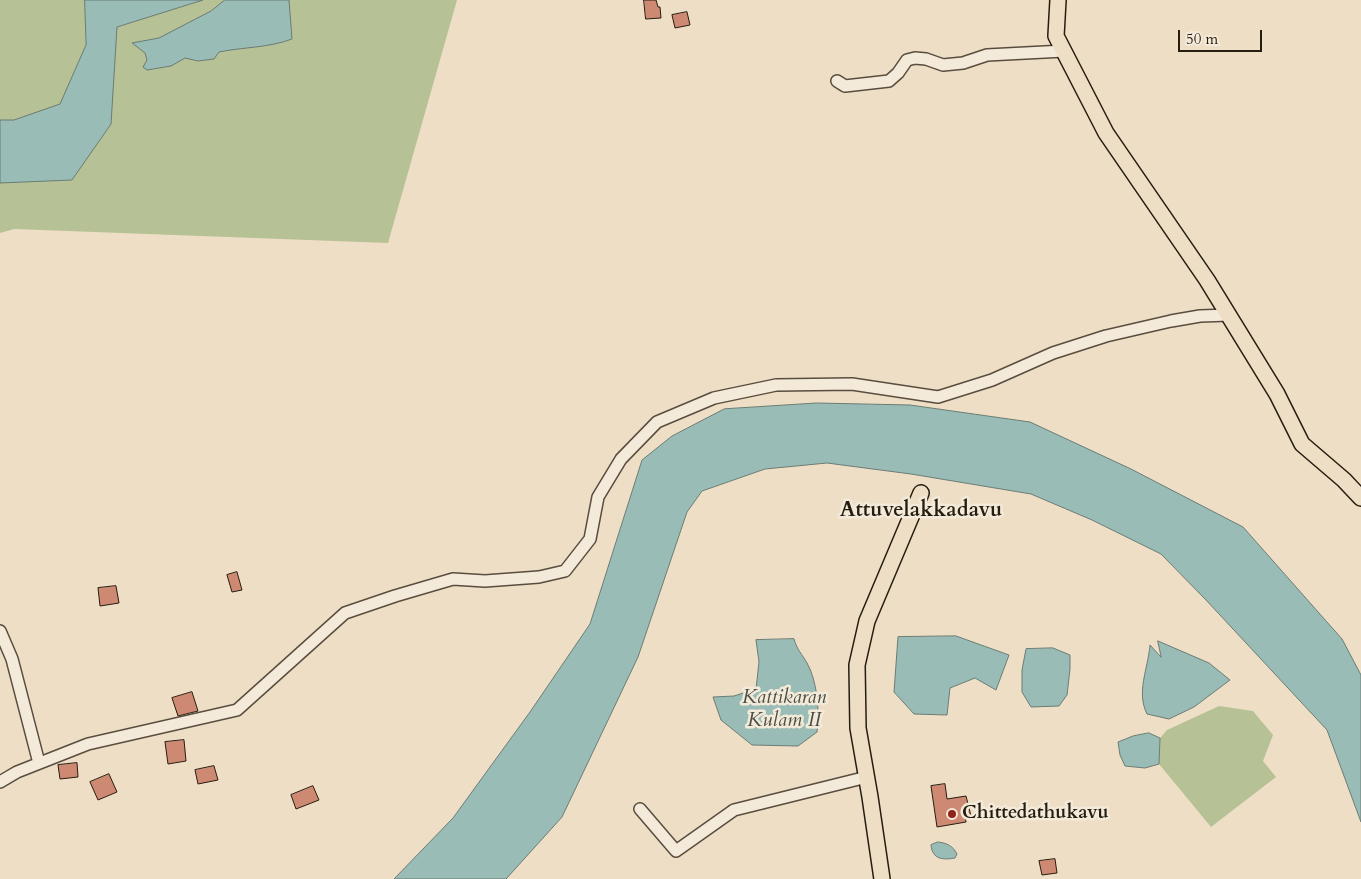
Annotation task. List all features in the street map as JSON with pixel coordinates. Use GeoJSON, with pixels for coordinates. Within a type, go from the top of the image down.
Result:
{"type":"FeatureCollection","features":[{"type":"Feature","properties":{"kind":"main road"},"geometry":{"type":"LineString","coordinates":[[1058,0],[1056,36],[1106,133],[1207,280],[1277,394],[1302,444],[1344,480],[1361,498]]}},
{"type":"Feature","properties":{"kind":"main road"},"geometry":{"type":"LineString","coordinates":[[882,879],[858,728],[858,665],[867,621],[921,493]]}},
{"type":"Feature","properties":{"kind":"street"},"geometry":{"type":"LineString","coordinates":[[837,81],[845,86],[889,81],[898,73],[907,60],[915,58],[926,59],[943,65],[963,63],[987,55],[1064,50]]}},
{"type":"Feature","properties":{"kind":"street"},"geometry":{"type":"LineString","coordinates":[[0,782],[17,772],[88,744],[237,710],[345,613],[453,579],[485,581],[539,577],[565,571],[590,539],[598,497],[620,459],[657,422],[714,398],[776,384],[852,384],[938,397],[992,380],[1053,353],[1106,336],[1200,316],[1229,315]]}},
{"type":"Feature","properties":{"kind":"street"},"geometry":{"type":"LineString","coordinates":[[0,631],[12,659],[39,763]]}},
{"type":"Feature","properties":{"kind":"street"},"geometry":{"type":"LineString","coordinates":[[640,810],[676,851],[734,810],[867,777]]}},
{"type":"Feature","properties":{"kind":"green space"},"geometry":{"type":"Polygon","coordinates":[[[0,0],[457,0],[388,243],[14,229],[0,233],[0,0]]]}},
{"type":"Feature","properties":{"kind":"green space"},"geometry":{"type":"Polygon","coordinates":[[[1219,706],[1253,711],[1273,735],[1263,761],[1276,777],[1211,827],[1159,764],[1160,738],[1167,730],[1219,706]]]}},
{"type":"Feature","properties":{"kind":"water"},"geometry":{"type":"Polygon","coordinates":[[[85,0],[203,0],[117,27],[111,124],[72,180],[0,183],[0,120],[14,120],[60,104],[86,45],[85,0]]]}},
{"type":"Feature","properties":{"kind":"water"},"geometry":{"type":"Polygon","coordinates":[[[225,0],[289,0],[292,39],[274,44],[219,52],[214,59],[198,61],[185,58],[171,66],[147,70],[143,67],[147,60],[145,53],[132,43],[159,38],[211,11],[225,0]]]}},
{"type":"Feature","properties":{"kind":"water"},"geometry":{"type":"Polygon","coordinates":[[[817,403],[910,405],[1030,422],[1131,469],[1243,527],[1342,639],[1361,675],[1361,822],[1327,730],[1161,554],[1092,520],[1031,494],[911,474],[827,463],[765,469],[702,491],[687,512],[638,657],[562,817],[506,879],[394,879],[453,818],[530,712],[590,624],[642,460],[672,436],[724,409],[817,403]]]}},
{"type":"Feature","properties":{"kind":"water"},"geometry":{"type":"Polygon","coordinates":[[[956,636],[1009,655],[996,690],[975,678],[950,688],[947,715],[914,714],[894,692],[898,637],[956,636]]]}},
{"type":"Feature","properties":{"kind":"water","name":"Kattikaran Kulam II"},"geometry":{"type":"Polygon","coordinates":[[[794,639],[813,678],[818,706],[817,732],[798,746],[752,745],[721,720],[713,697],[734,696],[756,689],[759,662],[756,640],[794,639]]]}},
{"type":"Feature","properties":{"kind":"water"},"geometry":{"type":"Polygon","coordinates":[[[1158,641],[1209,663],[1230,680],[1194,707],[1169,719],[1147,714],[1143,697],[1144,680],[1150,645],[1161,657],[1158,641]]]}},
{"type":"Feature","properties":{"kind":"water"},"geometry":{"type":"Polygon","coordinates":[[[1053,648],[1070,655],[1067,695],[1059,706],[1031,707],[1022,692],[1022,670],[1026,649],[1053,648]]]}},
{"type":"Feature","properties":{"kind":"water"},"geometry":{"type":"Polygon","coordinates":[[[1149,733],[1160,738],[1159,764],[1145,768],[1125,766],[1120,755],[1118,742],[1133,736],[1149,733]]]}},
{"type":"Feature","properties":{"kind":"water"},"geometry":{"type":"Polygon","coordinates":[[[938,842],[952,847],[957,854],[955,858],[943,859],[936,856],[931,845],[938,842]]]}},
{"type":"Feature","properties":{"kind":"building"},"geometry":{"type":"Polygon","coordinates":[[[644,0],[656,0],[658,7],[660,7],[661,18],[646,19],[644,0]]]}},
{"type":"Feature","properties":{"kind":"building"},"geometry":{"type":"Polygon","coordinates":[[[687,12],[690,25],[675,28],[672,15],[687,12]]]}},
{"type":"Feature","properties":{"kind":"building"},"geometry":{"type":"Polygon","coordinates":[[[237,572],[242,590],[232,592],[227,575],[237,572]]]}},
{"type":"Feature","properties":{"kind":"building"},"geometry":{"type":"Polygon","coordinates":[[[116,586],[119,603],[100,606],[98,588],[116,586]]]}},
{"type":"Feature","properties":{"kind":"building"},"geometry":{"type":"Polygon","coordinates":[[[192,692],[198,711],[178,716],[172,698],[192,692]]]}},
{"type":"Feature","properties":{"kind":"building"},"geometry":{"type":"Polygon","coordinates":[[[184,740],[186,761],[168,764],[165,742],[184,740]]]}},
{"type":"Feature","properties":{"kind":"building"},"geometry":{"type":"Polygon","coordinates":[[[77,763],[78,777],[60,779],[58,765],[77,763]]]}},
{"type":"Feature","properties":{"kind":"building"},"geometry":{"type":"Polygon","coordinates":[[[214,766],[218,780],[198,784],[195,770],[214,766]]]}},
{"type":"Feature","properties":{"kind":"building"},"geometry":{"type":"Polygon","coordinates":[[[109,774],[117,792],[98,800],[90,782],[109,774]]]}},
{"type":"Feature","properties":{"kind":"building"},"geometry":{"type":"Polygon","coordinates":[[[945,784],[947,799],[966,796],[971,816],[965,817],[966,822],[937,827],[931,786],[945,784]]]}},
{"type":"Feature","properties":{"kind":"building"},"geometry":{"type":"Polygon","coordinates":[[[313,786],[319,800],[296,809],[291,795],[313,786]]]}},
{"type":"Feature","properties":{"kind":"building"},"geometry":{"type":"Polygon","coordinates":[[[1055,859],[1057,873],[1042,875],[1039,861],[1055,859]]]}},
{"type":"Feature","properties":{"kind":"place","name":"Chittedathukavu"},"geometry":{"type":"Point","coordinates":[952,814]}},
{"type":"Feature","properties":{"kind":"district","name":"Attuvelakkadavu"},"geometry":{"type":"Point","coordinates":[921,511]}}]}
